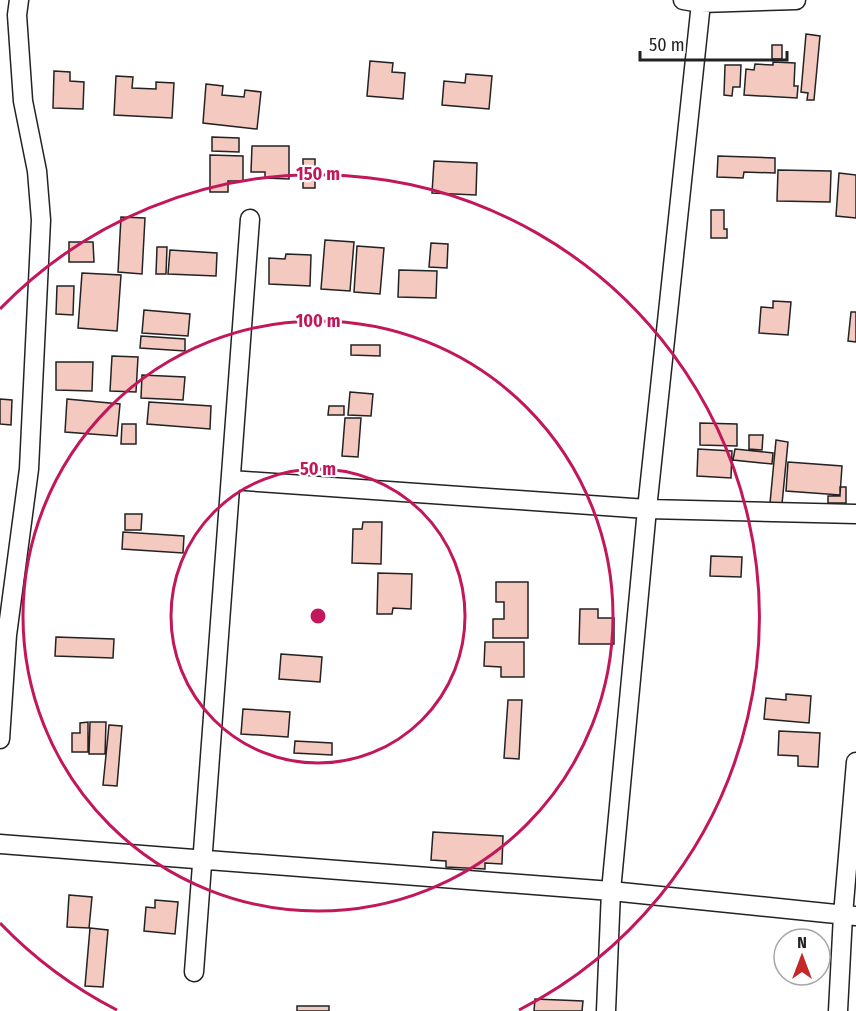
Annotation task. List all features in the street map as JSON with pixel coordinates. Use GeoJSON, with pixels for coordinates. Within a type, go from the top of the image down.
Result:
{"type":"FeatureCollection","features":[{"type":"Feature","properties":{"kind":"street"},"geometry":{"type":"LineString","coordinates":[[0,738],[7,635],[28,469],[41,220],[37,171],[23,101],[17,15],[19,0]]}},
{"type":"Feature","properties":{"kind":"street"},"geometry":{"type":"LineString","coordinates":[[683,0],[701,3],[796,0]]}},
{"type":"Feature","properties":{"kind":"street"},"geometry":{"type":"LineString","coordinates":[[606,1011],[610,891],[646,509],[701,3]]}},
{"type":"Feature","properties":{"kind":"street"},"geometry":{"type":"LineString","coordinates":[[194,972],[250,219]]}},
{"type":"Feature","properties":{"kind":"street"},"geometry":{"type":"LineString","coordinates":[[231,480],[646,509],[856,514]]}},
{"type":"Feature","properties":{"kind":"street"},"geometry":{"type":"LineString","coordinates":[[838,1011],[850,916],[856,762]]}},
{"type":"Feature","properties":{"kind":"street"},"geometry":{"type":"LineString","coordinates":[[0,844],[610,891],[850,916]]}},
{"type":"Feature","properties":{"kind":"building"},"geometry":{"type":"Polygon","coordinates":[[[806,34],[820,36],[814,100],[807,100],[808,93],[801,92],[806,34]]]}},
{"type":"Feature","properties":{"kind":"building"},"geometry":{"type":"Polygon","coordinates":[[[772,45],[782,45],[782,59],[772,59],[772,45]]]}},
{"type":"Feature","properties":{"kind":"building"},"geometry":{"type":"Polygon","coordinates":[[[370,61],[393,63],[392,72],[405,73],[403,99],[367,96],[370,61]]]}},
{"type":"Feature","properties":{"kind":"building"},"geometry":{"type":"Polygon","coordinates":[[[773,62],[795,63],[794,86],[798,86],[797,98],[744,95],[746,69],[754,70],[755,64],[773,65],[773,62]]]}},
{"type":"Feature","properties":{"kind":"building"},"geometry":{"type":"Polygon","coordinates":[[[725,65],[741,65],[740,87],[733,87],[732,96],[724,95],[725,65]]]}},
{"type":"Feature","properties":{"kind":"building"},"geometry":{"type":"Polygon","coordinates":[[[54,71],[70,72],[70,81],[84,82],[83,109],[53,108],[54,71]]]}},
{"type":"Feature","properties":{"kind":"building"},"geometry":{"type":"Polygon","coordinates":[[[466,74],[492,76],[489,109],[442,105],[444,81],[465,83],[466,74]]]}},
{"type":"Feature","properties":{"kind":"building"},"geometry":{"type":"Polygon","coordinates":[[[116,76],[133,77],[132,88],[156,89],[156,82],[174,83],[172,118],[114,115],[116,76]]]}},
{"type":"Feature","properties":{"kind":"building"},"geometry":{"type":"Polygon","coordinates":[[[206,84],[223,86],[222,95],[244,97],[245,90],[261,92],[257,129],[203,123],[206,84]]]}},
{"type":"Feature","properties":{"kind":"building"},"geometry":{"type":"Polygon","coordinates":[[[212,137],[239,138],[239,152],[212,151],[212,137]]]}},
{"type":"Feature","properties":{"kind":"building"},"geometry":{"type":"Polygon","coordinates":[[[252,146],[289,146],[289,179],[265,178],[265,172],[251,172],[252,146]]]}},
{"type":"Feature","properties":{"kind":"building"},"geometry":{"type":"Polygon","coordinates":[[[210,155],[243,156],[243,181],[228,181],[228,192],[210,192],[210,155]]]}},
{"type":"Feature","properties":{"kind":"building"},"geometry":{"type":"Polygon","coordinates":[[[718,156],[775,158],[775,173],[744,172],[743,178],[717,177],[718,156]]]}},
{"type":"Feature","properties":{"kind":"building"},"geometry":{"type":"Polygon","coordinates":[[[303,159],[315,159],[315,188],[303,188],[303,159]]]}},
{"type":"Feature","properties":{"kind":"building"},"geometry":{"type":"Polygon","coordinates":[[[434,161],[477,163],[476,195],[432,193],[434,161]]]}},
{"type":"Feature","properties":{"kind":"building"},"geometry":{"type":"Polygon","coordinates":[[[778,170],[831,171],[830,202],[777,201],[778,170]]]}},
{"type":"Feature","properties":{"kind":"building"},"geometry":{"type":"Polygon","coordinates":[[[839,173],[856,175],[856,218],[836,216],[839,173]]]}},
{"type":"Feature","properties":{"kind":"building"},"geometry":{"type":"Polygon","coordinates":[[[711,210],[724,210],[724,229],[727,229],[727,238],[711,238],[711,210]]]}},
{"type":"Feature","properties":{"kind":"building"},"geometry":{"type":"Polygon","coordinates":[[[121,217],[145,218],[142,274],[118,272],[121,217]]]}},
{"type":"Feature","properties":{"kind":"building"},"geometry":{"type":"Polygon","coordinates":[[[325,240],[354,242],[350,291],[321,289],[325,240]]]}},
{"type":"Feature","properties":{"kind":"building"},"geometry":{"type":"Polygon","coordinates":[[[69,242],[93,242],[94,262],[69,262],[69,242]]]}},
{"type":"Feature","properties":{"kind":"building"},"geometry":{"type":"Polygon","coordinates":[[[431,243],[448,244],[447,268],[429,267],[431,243]]]}},
{"type":"Feature","properties":{"kind":"building"},"geometry":{"type":"Polygon","coordinates":[[[357,246],[384,248],[380,294],[354,292],[357,246]]]}},
{"type":"Feature","properties":{"kind":"building"},"geometry":{"type":"Polygon","coordinates":[[[157,247],[167,247],[166,274],[156,274],[157,247]]]}},
{"type":"Feature","properties":{"kind":"building"},"geometry":{"type":"Polygon","coordinates":[[[170,250],[217,253],[216,276],[168,274],[170,250]]]}},
{"type":"Feature","properties":{"kind":"building"},"geometry":{"type":"Polygon","coordinates":[[[286,254],[311,255],[310,286],[269,284],[269,258],[285,259],[286,254]]]}},
{"type":"Feature","properties":{"kind":"building"},"geometry":{"type":"Polygon","coordinates":[[[399,270],[437,271],[436,298],[398,297],[399,270]]]}},
{"type":"Feature","properties":{"kind":"building"},"geometry":{"type":"Polygon","coordinates":[[[82,273],[121,275],[117,331],[78,328],[82,273]]]}},
{"type":"Feature","properties":{"kind":"building"},"geometry":{"type":"Polygon","coordinates":[[[57,286],[74,286],[73,315],[56,314],[57,286]]]}},
{"type":"Feature","properties":{"kind":"building"},"geometry":{"type":"Polygon","coordinates":[[[773,301],[791,302],[788,335],[759,333],[761,307],[773,308],[773,301]]]}},
{"type":"Feature","properties":{"kind":"building"},"geometry":{"type":"Polygon","coordinates":[[[144,310],[190,314],[188,336],[142,333],[144,310]]]}},
{"type":"Feature","properties":{"kind":"building"},"geometry":{"type":"Polygon","coordinates":[[[851,312],[856,312],[856,342],[848,341],[851,312]]]}},
{"type":"Feature","properties":{"kind":"building"},"geometry":{"type":"Polygon","coordinates":[[[141,336],[185,339],[185,351],[140,348],[141,336]]]}},
{"type":"Feature","properties":{"kind":"building"},"geometry":{"type":"Polygon","coordinates":[[[351,345],[380,345],[380,356],[351,355],[351,345]]]}},
{"type":"Feature","properties":{"kind":"building"},"geometry":{"type":"Polygon","coordinates":[[[112,356],[138,357],[136,392],[110,391],[112,356]]]}},
{"type":"Feature","properties":{"kind":"building"},"geometry":{"type":"Polygon","coordinates":[[[56,362],[93,362],[92,391],[56,390],[56,362]]]}},
{"type":"Feature","properties":{"kind":"building"},"geometry":{"type":"Polygon","coordinates":[[[142,375],[185,377],[183,400],[141,398],[142,375]]]}},
{"type":"Feature","properties":{"kind":"building"},"geometry":{"type":"Polygon","coordinates":[[[350,392],[373,394],[371,416],[348,415],[350,392]]]}},
{"type":"Feature","properties":{"kind":"building"},"geometry":{"type":"Polygon","coordinates":[[[0,399],[12,400],[11,425],[0,424],[0,399]]]}},
{"type":"Feature","properties":{"kind":"building"},"geometry":{"type":"Polygon","coordinates":[[[67,399],[120,404],[117,436],[65,432],[67,399]]]}},
{"type":"Feature","properties":{"kind":"building"},"geometry":{"type":"Polygon","coordinates":[[[149,402],[211,406],[210,429],[147,424],[149,402]]]}},
{"type":"Feature","properties":{"kind":"building"},"geometry":{"type":"Polygon","coordinates":[[[329,406],[344,406],[344,415],[328,415],[329,406]]]}},
{"type":"Feature","properties":{"kind":"building"},"geometry":{"type":"Polygon","coordinates":[[[345,418],[361,418],[358,457],[342,456],[345,418]]]}},
{"type":"Feature","properties":{"kind":"building"},"geometry":{"type":"Polygon","coordinates":[[[700,423],[737,424],[737,446],[700,445],[700,423]]]}},
{"type":"Feature","properties":{"kind":"building"},"geometry":{"type":"Polygon","coordinates":[[[122,424],[136,424],[136,444],[121,444],[122,424]]]}},
{"type":"Feature","properties":{"kind":"building"},"geometry":{"type":"Polygon","coordinates":[[[749,435],[763,435],[762,450],[749,449],[749,435]]]}},
{"type":"Feature","properties":{"kind":"building"},"geometry":{"type":"Polygon","coordinates":[[[776,440],[788,442],[782,504],[770,503],[776,440]]]}},
{"type":"Feature","properties":{"kind":"building"},"geometry":{"type":"Polygon","coordinates":[[[698,449],[732,451],[731,478],[697,476],[698,449]]]}},
{"type":"Feature","properties":{"kind":"building"},"geometry":{"type":"Polygon","coordinates":[[[735,449],[773,453],[772,464],[733,460],[735,449]]]}},
{"type":"Feature","properties":{"kind":"building"},"geometry":{"type":"Polygon","coordinates":[[[788,462],[842,466],[840,495],[786,491],[788,462]]]}},
{"type":"Feature","properties":{"kind":"building"},"geometry":{"type":"Polygon","coordinates":[[[840,487],[846,487],[846,503],[828,503],[828,496],[840,496],[840,487]]]}},
{"type":"Feature","properties":{"kind":"building"},"geometry":{"type":"Polygon","coordinates":[[[125,514],[142,514],[141,530],[125,530],[125,514]]]}},
{"type":"Feature","properties":{"kind":"building"},"geometry":{"type":"Polygon","coordinates":[[[363,522],[382,522],[381,564],[352,563],[353,529],[362,529],[363,522]]]}},
{"type":"Feature","properties":{"kind":"building"},"geometry":{"type":"Polygon","coordinates":[[[123,532],[184,536],[183,553],[122,549],[123,532]]]}},
{"type":"Feature","properties":{"kind":"building"},"geometry":{"type":"Polygon","coordinates":[[[711,556],[742,557],[741,577],[710,576],[711,556]]]}},
{"type":"Feature","properties":{"kind":"building"},"geometry":{"type":"Polygon","coordinates":[[[378,573],[412,574],[411,609],[393,608],[392,614],[377,614],[378,573]]]}},
{"type":"Feature","properties":{"kind":"building"},"geometry":{"type":"Polygon","coordinates":[[[496,582],[528,582],[528,638],[493,638],[493,619],[504,619],[504,602],[496,602],[496,582]]]}},
{"type":"Feature","properties":{"kind":"building"},"geometry":{"type":"Polygon","coordinates":[[[580,609],[598,609],[598,618],[614,618],[614,644],[579,644],[580,609]]]}},
{"type":"Feature","properties":{"kind":"building"},"geometry":{"type":"Polygon","coordinates":[[[56,637],[114,639],[113,658],[55,656],[56,637]]]}},
{"type":"Feature","properties":{"kind":"building"},"geometry":{"type":"Polygon","coordinates":[[[485,642],[524,642],[524,677],[501,677],[501,667],[484,666],[485,642]]]}},
{"type":"Feature","properties":{"kind":"building"},"geometry":{"type":"Polygon","coordinates":[[[281,654],[322,657],[320,682],[279,679],[281,654]]]}},
{"type":"Feature","properties":{"kind":"building"},"geometry":{"type":"Polygon","coordinates":[[[786,694],[811,696],[809,723],[764,719],[766,698],[786,700],[786,694]]]}},
{"type":"Feature","properties":{"kind":"building"},"geometry":{"type":"Polygon","coordinates":[[[508,700],[522,700],[519,759],[504,758],[508,700]]]}},
{"type":"Feature","properties":{"kind":"building"},"geometry":{"type":"Polygon","coordinates":[[[243,709],[290,712],[288,737],[241,734],[243,709]]]}},
{"type":"Feature","properties":{"kind":"building"},"geometry":{"type":"Polygon","coordinates":[[[88,722],[88,752],[72,752],[72,733],[80,733],[80,723],[88,722]]]}},
{"type":"Feature","properties":{"kind":"building"},"geometry":{"type":"Polygon","coordinates":[[[90,722],[106,722],[105,754],[89,754],[90,722]]]}},
{"type":"Feature","properties":{"kind":"building"},"geometry":{"type":"Polygon","coordinates":[[[109,725],[122,726],[117,786],[103,785],[109,725]]]}},
{"type":"Feature","properties":{"kind":"building"},"geometry":{"type":"Polygon","coordinates":[[[779,731],[820,733],[818,767],[798,766],[798,756],[778,755],[779,731]]]}},
{"type":"Feature","properties":{"kind":"building"},"geometry":{"type":"Polygon","coordinates":[[[295,741],[332,743],[332,755],[294,753],[295,741]]]}},
{"type":"Feature","properties":{"kind":"building"},"geometry":{"type":"Polygon","coordinates":[[[433,832],[503,836],[502,864],[485,863],[485,869],[446,867],[446,861],[431,860],[433,832]]]}},
{"type":"Feature","properties":{"kind":"building"},"geometry":{"type":"Polygon","coordinates":[[[69,895],[92,897],[89,928],[67,927],[69,895]]]}},
{"type":"Feature","properties":{"kind":"building"},"geometry":{"type":"Polygon","coordinates":[[[155,900],[178,902],[175,934],[144,931],[146,907],[155,908],[155,900]]]}},
{"type":"Feature","properties":{"kind":"building"},"geometry":{"type":"Polygon","coordinates":[[[90,928],[108,930],[103,987],[85,986],[90,928]]]}},
{"type":"Feature","properties":{"kind":"building"},"geometry":{"type":"Polygon","coordinates":[[[535,999],[583,1001],[582,1011],[534,1011],[535,999]]]}},
{"type":"Feature","properties":{"kind":"building"},"geometry":{"type":"Polygon","coordinates":[[[297,1006],[329,1006],[329,1011],[297,1011],[297,1006]]]}}]}
